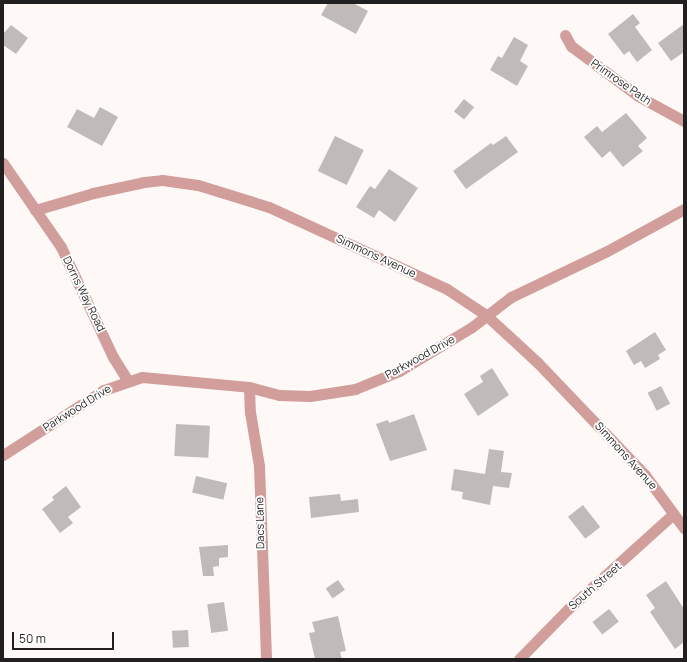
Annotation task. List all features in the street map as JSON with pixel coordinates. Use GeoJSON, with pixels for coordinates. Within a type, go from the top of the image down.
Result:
{"type":"FeatureCollection","features":[{"type":"Feature","properties":{"kind":"street","name":"Primrose Path"},"geometry":{"type":"LineString","coordinates":[[565,35],[577,51],[638,96],[684,121]]}},
{"type":"Feature","properties":{"kind":"street"},"geometry":{"type":"LineString","coordinates":[[3,163],[35,210]]}},
{"type":"Feature","properties":{"kind":"street","name":"Simmons Avenue"},"geometry":{"type":"LineString","coordinates":[[35,210],[93,193],[144,182],[162,180],[198,185],[269,207],[446,289],[486,315],[617,445],[645,475],[684,528]]}},
{"type":"Feature","properties":{"kind":"street","name":"Parkwood Drive"},"geometry":{"type":"LineString","coordinates":[[3,455],[104,390],[142,377],[249,387],[279,395],[310,396],[355,389],[399,371],[472,327],[511,297],[607,251],[684,209]]}},
{"type":"Feature","properties":{"kind":"street","name":"Dorns Way Road"},"geometry":{"type":"LineString","coordinates":[[35,210],[61,248],[113,357],[128,381]]}},
{"type":"Feature","properties":{"kind":"street","name":"Dacs Lane"},"geometry":{"type":"LineString","coordinates":[[249,387],[250,412],[258,466],[266,659]]}},
{"type":"Feature","properties":{"kind":"street","name":"South Street"},"geometry":{"type":"LineString","coordinates":[[519,659],[568,609],[673,514]]}},
{"type":"Feature","properties":{"kind":"building"},"geometry":{"type":"Polygon","coordinates":[[[328,3],[353,3],[368,11],[356,34],[321,15],[328,3]]]}},
{"type":"Feature","properties":{"kind":"building"},"geometry":{"type":"Polygon","coordinates":[[[633,14],[640,23],[635,27],[652,50],[637,62],[629,51],[624,55],[608,34],[633,14]]]}},
{"type":"Feature","properties":{"kind":"building"},"geometry":{"type":"Polygon","coordinates":[[[684,24],[684,52],[671,61],[658,43],[684,24]]]}},
{"type":"Feature","properties":{"kind":"building"},"geometry":{"type":"Polygon","coordinates":[[[11,25],[28,38],[16,54],[3,45],[3,34],[11,25]]]}},
{"type":"Feature","properties":{"kind":"building"},"geometry":{"type":"Polygon","coordinates":[[[514,37],[528,45],[520,61],[528,66],[517,86],[490,70],[498,56],[502,58],[514,37]]]}},
{"type":"Feature","properties":{"kind":"building"},"geometry":{"type":"Polygon","coordinates":[[[464,99],[474,107],[464,120],[454,111],[464,99]]]}},
{"type":"Feature","properties":{"kind":"building"},"geometry":{"type":"Polygon","coordinates":[[[100,107],[118,117],[102,146],[67,127],[77,109],[94,118],[100,107]]]}},
{"type":"Feature","properties":{"kind":"building"},"geometry":{"type":"Polygon","coordinates":[[[626,113],[647,138],[638,146],[643,151],[623,167],[610,151],[602,158],[584,137],[597,126],[602,132],[626,113]]]}},
{"type":"Feature","properties":{"kind":"building"},"geometry":{"type":"Polygon","coordinates":[[[335,136],[364,150],[347,185],[318,171],[335,136]]]}},
{"type":"Feature","properties":{"kind":"building"},"geometry":{"type":"Polygon","coordinates":[[[506,136],[518,152],[466,189],[453,171],[491,143],[493,145],[506,136]]]}},
{"type":"Feature","properties":{"kind":"building"},"geometry":{"type":"Polygon","coordinates":[[[389,169],[418,188],[395,222],[379,210],[374,218],[356,207],[370,186],[375,189],[389,169]]]}},
{"type":"Feature","properties":{"kind":"building"},"geometry":{"type":"Polygon","coordinates":[[[655,332],[666,350],[658,355],[660,359],[645,368],[641,361],[634,365],[626,351],[655,332]]]}},
{"type":"Feature","properties":{"kind":"building"},"geometry":{"type":"Polygon","coordinates":[[[492,368],[509,395],[478,416],[464,394],[483,382],[480,376],[492,368]]]}},
{"type":"Feature","properties":{"kind":"building"},"geometry":{"type":"Polygon","coordinates":[[[661,386],[670,404],[657,411],[648,393],[661,386]]]}},
{"type":"Feature","properties":{"kind":"building"},"geometry":{"type":"Polygon","coordinates":[[[414,414],[427,450],[390,461],[376,424],[388,420],[389,423],[414,414]]]}},
{"type":"Feature","properties":{"kind":"building"},"geometry":{"type":"Polygon","coordinates":[[[176,424],[210,426],[208,458],[174,456],[176,424]]]}},
{"type":"Feature","properties":{"kind":"building"},"geometry":{"type":"Polygon","coordinates":[[[489,449],[504,451],[501,472],[512,473],[509,488],[493,486],[490,505],[462,499],[463,492],[451,490],[454,469],[485,474],[489,449]]]}},
{"type":"Feature","properties":{"kind":"building"},"geometry":{"type":"Polygon","coordinates":[[[196,476],[227,483],[223,500],[192,493],[196,476]]]}},
{"type":"Feature","properties":{"kind":"building"},"geometry":{"type":"Polygon","coordinates":[[[66,486],[81,507],[68,517],[73,523],[60,533],[42,509],[54,500],[52,497],[66,486]]]}},
{"type":"Feature","properties":{"kind":"building"},"geometry":{"type":"Polygon","coordinates":[[[340,494],[341,501],[358,499],[359,512],[311,518],[309,497],[340,494]]]}},
{"type":"Feature","properties":{"kind":"building"},"geometry":{"type":"Polygon","coordinates":[[[583,505],[600,527],[585,539],[568,517],[583,505]]]}},
{"type":"Feature","properties":{"kind":"building"},"geometry":{"type":"Polygon","coordinates":[[[228,545],[228,557],[219,558],[219,566],[213,567],[214,576],[203,576],[199,547],[228,545]]]}},
{"type":"Feature","properties":{"kind":"building"},"geometry":{"type":"Polygon","coordinates":[[[338,580],[345,590],[333,598],[326,589],[338,580]]]}},
{"type":"Feature","properties":{"kind":"building"},"geometry":{"type":"Polygon","coordinates":[[[666,581],[684,609],[684,642],[675,649],[650,612],[655,608],[646,595],[666,581]]]}},
{"type":"Feature","properties":{"kind":"building"},"geometry":{"type":"Polygon","coordinates":[[[224,602],[228,631],[211,633],[207,604],[224,602]]]}},
{"type":"Feature","properties":{"kind":"building"},"geometry":{"type":"Polygon","coordinates":[[[609,609],[619,622],[602,635],[592,622],[609,609]]]}},
{"type":"Feature","properties":{"kind":"building"},"geometry":{"type":"Polygon","coordinates":[[[338,616],[346,651],[340,652],[342,659],[315,659],[309,633],[315,632],[312,622],[338,616]]]}},
{"type":"Feature","properties":{"kind":"building"},"geometry":{"type":"Polygon","coordinates":[[[188,630],[189,647],[173,648],[172,631],[188,630]]]}}]}
